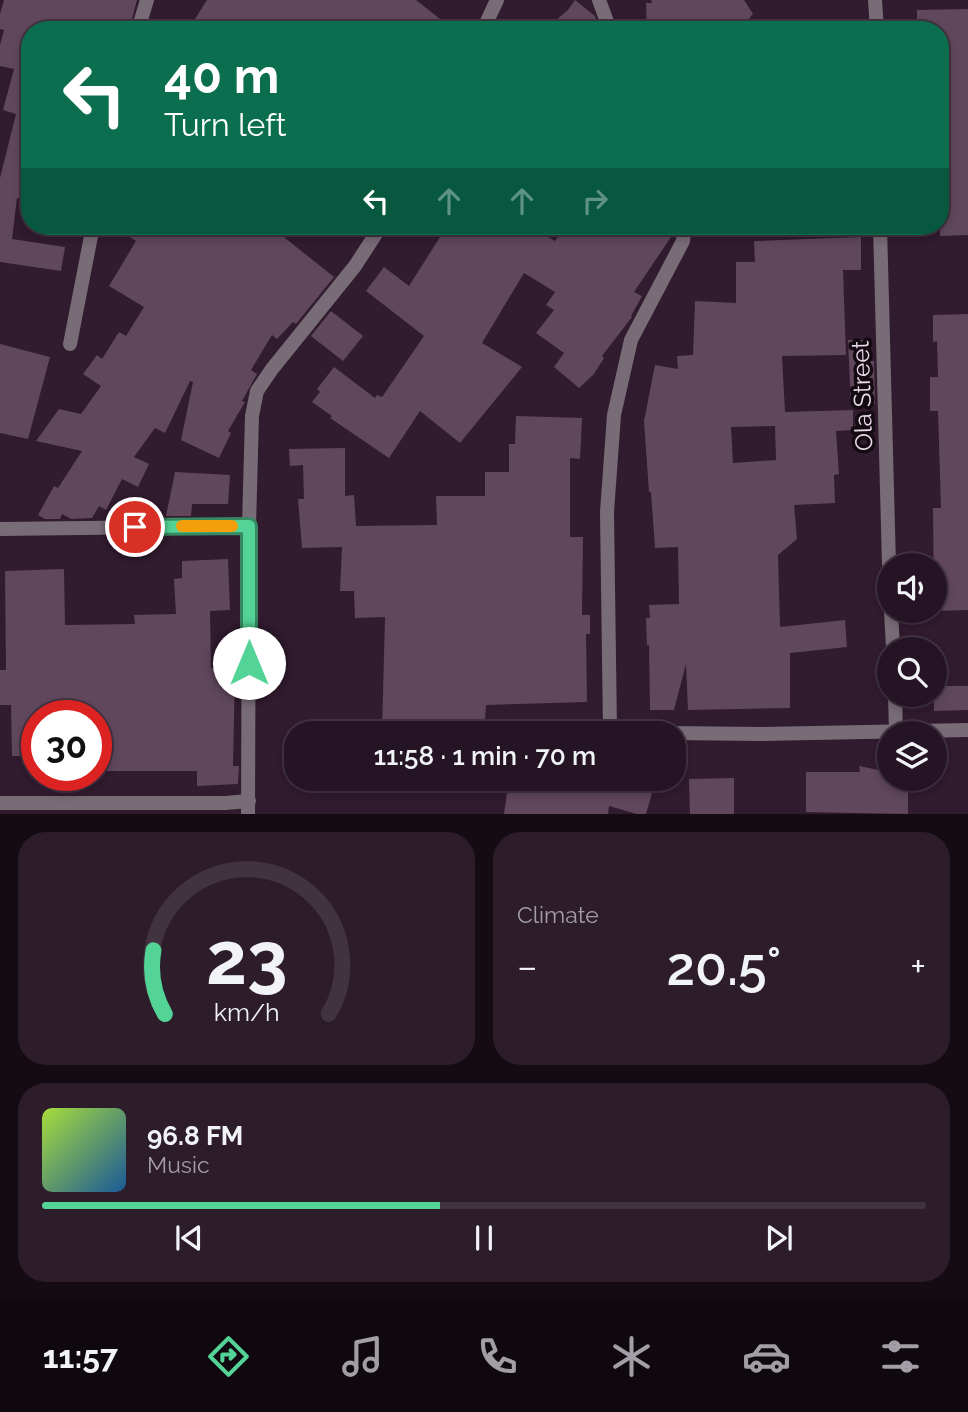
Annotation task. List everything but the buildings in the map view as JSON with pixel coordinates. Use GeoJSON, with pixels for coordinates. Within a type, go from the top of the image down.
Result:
{"type":"FeatureCollection","features":[{"type":"Feature","properties":{"kind":"street"},"geometry":{"type":"LineString","coordinates":[[141,21],[147,0]]}},
{"type":"Feature","properties":{"kind":"street"},"geometry":{"type":"LineString","coordinates":[[487,21],[497,0]]}},
{"type":"Feature","properties":{"kind":"street"},"geometry":{"type":"LineString","coordinates":[[598,0],[606,21]]}},
{"type":"Feature","properties":{"kind":"street"},"geometry":{"type":"LineString","coordinates":[[875,0],[876,21]]}},
{"type":"Feature","properties":{"kind":"street"},"geometry":{"type":"LineString","coordinates":[[70,344],[91,235]]}},
{"type":"Feature","properties":{"kind":"street"},"geometry":{"type":"LineString","coordinates":[[0,803],[225,803],[248,807],[249,526],[252,416],[257,391],[355,266],[375,235]]}},
{"type":"Feature","properties":{"kind":"street"},"geometry":{"type":"LineString","coordinates":[[610,721],[607,512],[614,415],[631,340],[684,235]]}},
{"type":"Feature","properties":{"kind":"street","name":"Ola Street"},"geometry":{"type":"LineString","coordinates":[[880,235],[889,553]]}},
{"type":"Feature","properties":{"kind":"street"},"geometry":{"type":"LineString","coordinates":[[0,529],[249,526]]}},
{"type":"Feature","properties":{"kind":"street"},"geometry":{"type":"LineString","coordinates":[[947,731],[968,730]]}},
{"type":"Feature","properties":{"kind":"street"},"geometry":{"type":"LineString","coordinates":[[686,733],[877,732]]}},
{"type":"Feature","properties":{"kind":"slow traffic"},"geometry":{"type":"LineString","coordinates":[[182,526],[232,526]]}},
{"type":"Feature","properties":{"kind":"route"},"geometry":{"type":"LineString","coordinates":[[135,527],[249,526],[249,663]]}}]}
